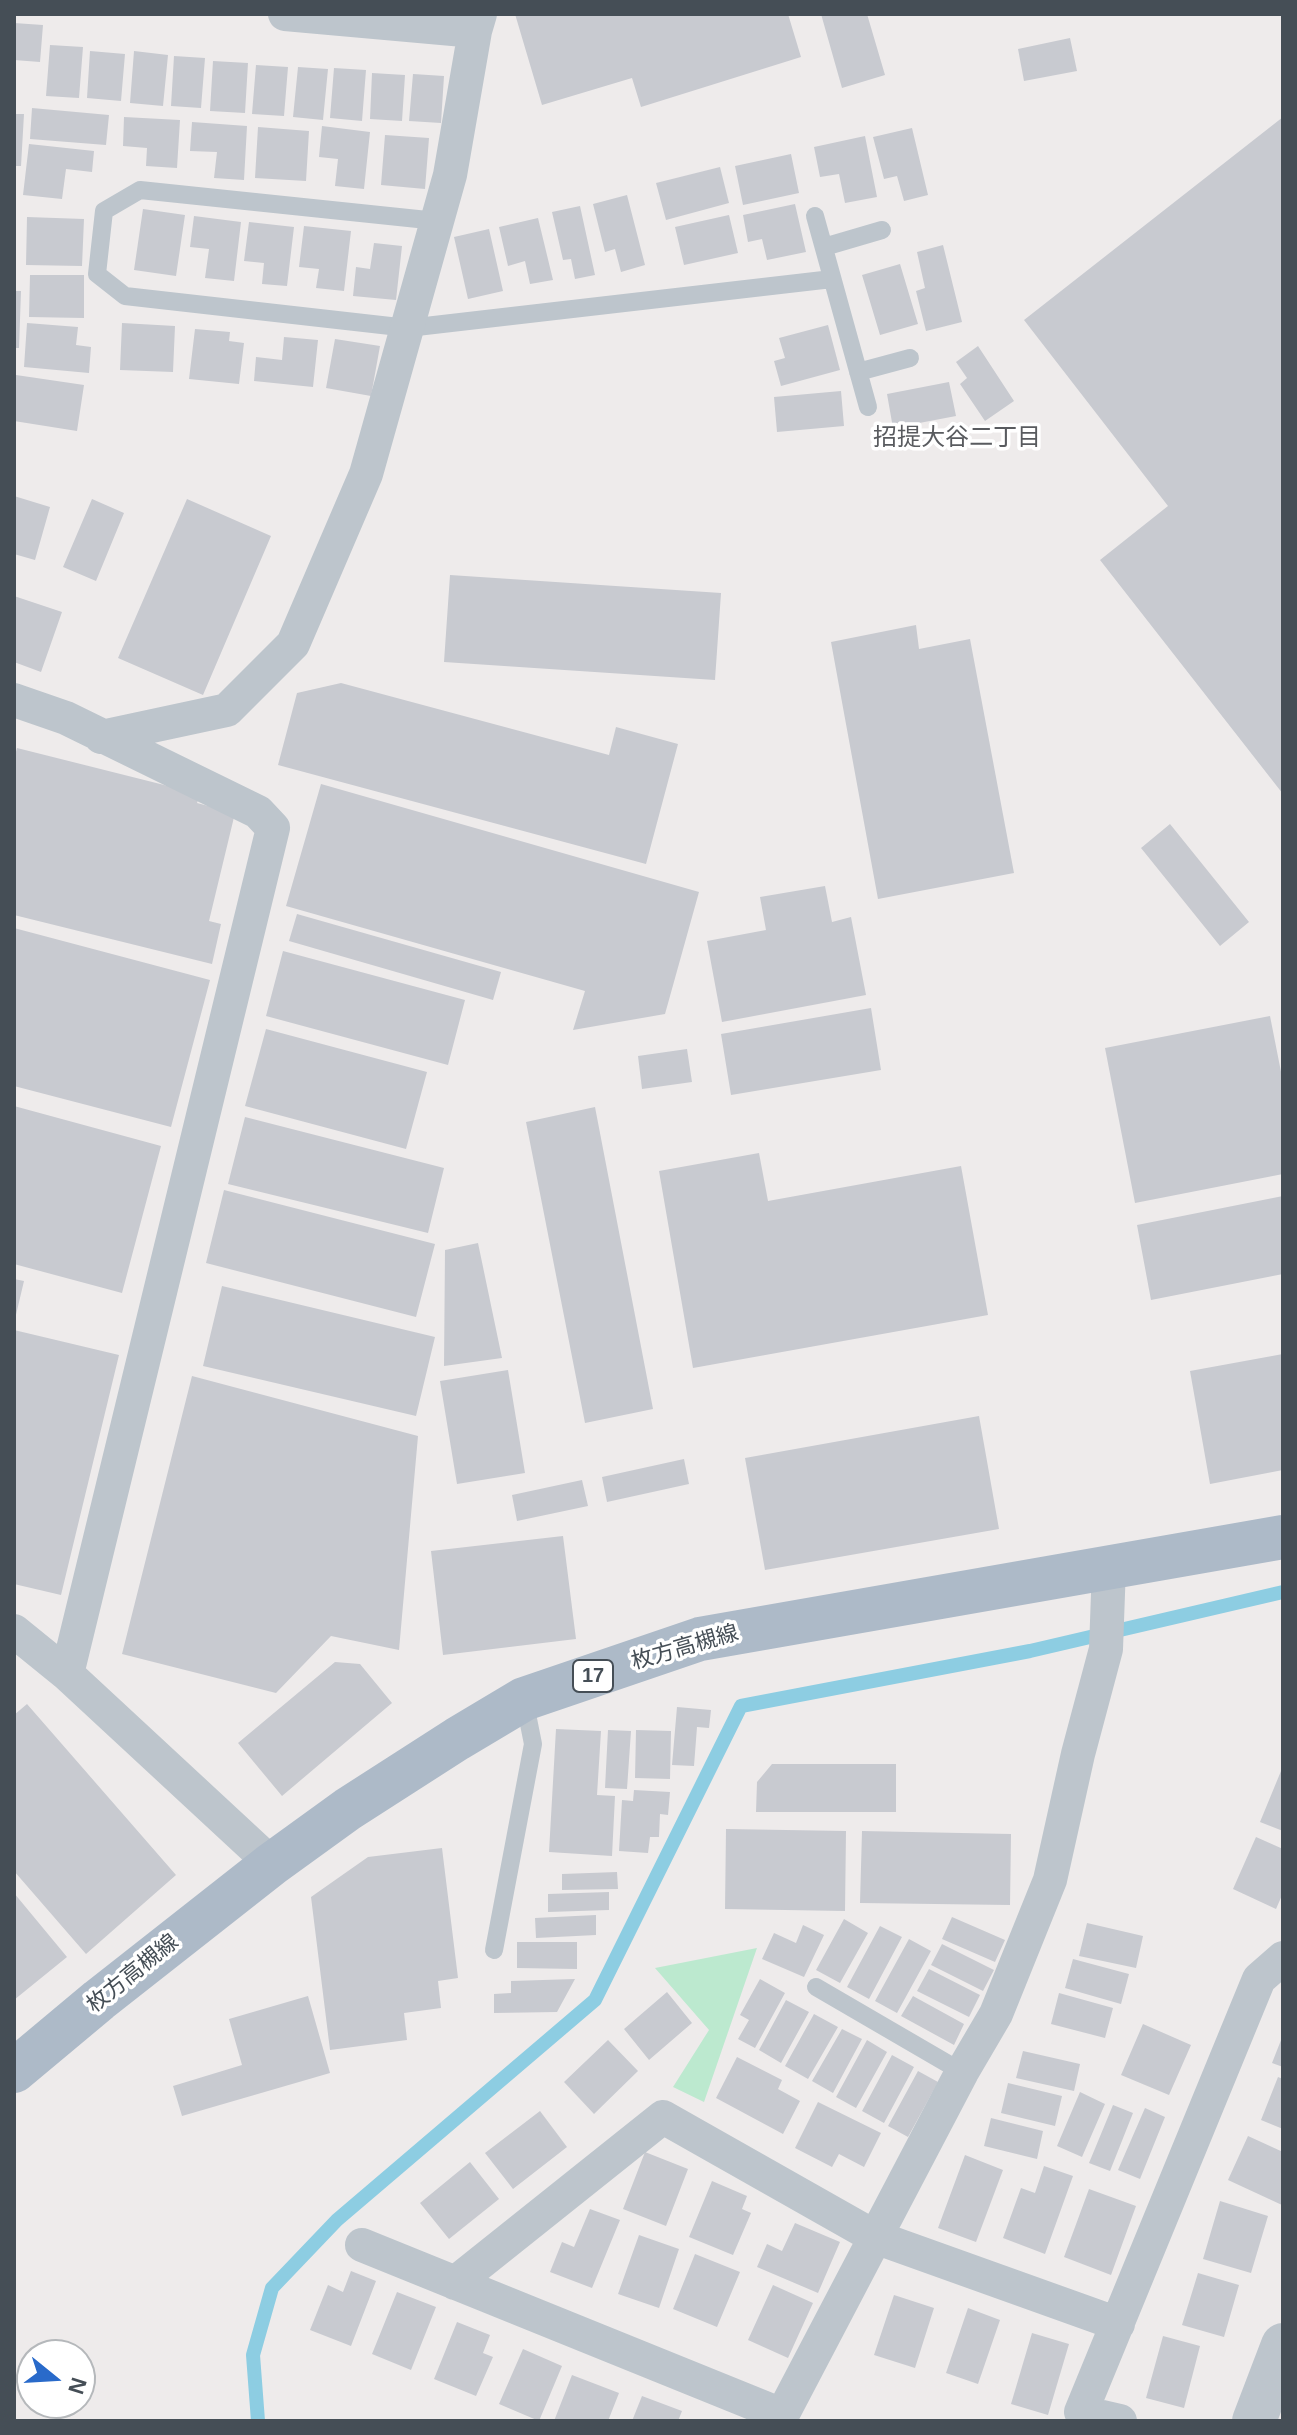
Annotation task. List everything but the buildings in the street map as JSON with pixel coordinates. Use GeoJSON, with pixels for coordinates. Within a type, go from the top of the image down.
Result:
{"type":"FeatureCollection","features":[{"type":"Feature","properties":{"kind":"main road","name":"枚方高槻線"},"geometry":{"type":"LineString","coordinates":[[14,2071],[272,1864],[348,1809],[524,1699],[700,1639],[1108,1583],[1283,1537]]}},
{"type":"Feature","properties":{"kind":"street"},"geometry":{"type":"LineString","coordinates":[[101,737],[227,710],[293,644],[366,474],[450,175],[478,22],[285,14]]}},
{"type":"Feature","properties":{"kind":"street"},"geometry":{"type":"LineString","coordinates":[[14,700],[66,718],[258,812],[273,828],[67,1674]]}},
{"type":"Feature","properties":{"kind":"street"},"geometry":{"type":"LineString","coordinates":[[362,2245],[780,2418],[962,2072],[996,2014],[1050,1880],[1078,1754],[1106,1649],[1108,1583]]}},
{"type":"Feature","properties":{"kind":"street"},"geometry":{"type":"LineString","coordinates":[[14,1631],[67,1674],[272,1864]]}},
{"type":"Feature","properties":{"kind":"street"},"geometry":{"type":"LineString","coordinates":[[1120,2421],[1081,2412],[1259,1979],[1283,1958]]}},
{"type":"Feature","properties":{"kind":"street"},"geometry":{"type":"LineString","coordinates":[[455,2283],[663,2117],[875,2237],[1118,2324]]}},
{"type":"Feature","properties":{"kind":"street"},"geometry":{"type":"LineString","coordinates":[[1254,2421],[1279,2368]]}},
{"type":"Feature","properties":{"kind":"lane"},"geometry":{"type":"LineString","coordinates":[[437,221],[140,190],[104,211],[97,274],[125,296],[408,328],[832,279]]}},
{"type":"Feature","properties":{"kind":"lane"},"geometry":{"type":"LineString","coordinates":[[815,216],[868,407]]}},
{"type":"Feature","properties":{"kind":"lane"},"geometry":{"type":"LineString","coordinates":[[824,247],[882,230]]}},
{"type":"Feature","properties":{"kind":"lane"},"geometry":{"type":"LineString","coordinates":[[858,372],[910,358]]}},
{"type":"Feature","properties":{"kind":"lane"},"geometry":{"type":"LineString","coordinates":[[494,1950],[533,1744],[524,1699]]}},
{"type":"Feature","properties":{"kind":"lane"},"geometry":{"type":"LineString","coordinates":[[816,1987],[962,2072]]}},
{"type":"Feature","properties":{"kind":"green space"},"geometry":{"type":"Polygon","coordinates":[[[757,1948],[704,2102],[673,2087],[709,2030],[655,1968],[757,1948]]]}},
{"type":"Feature","properties":{"kind":"waterway"},"geometry":{"type":"LineString","coordinates":[[258,2421],[253,2355],[272,2288],[337,2220],[595,2000],[741,1706],[1030,1651],[1283,1592]]}},
{"type":"Feature","properties":{"kind":"district","name":"招提大谷二丁目"},"geometry":{"type":"Point","coordinates":[957,438]}}]}
